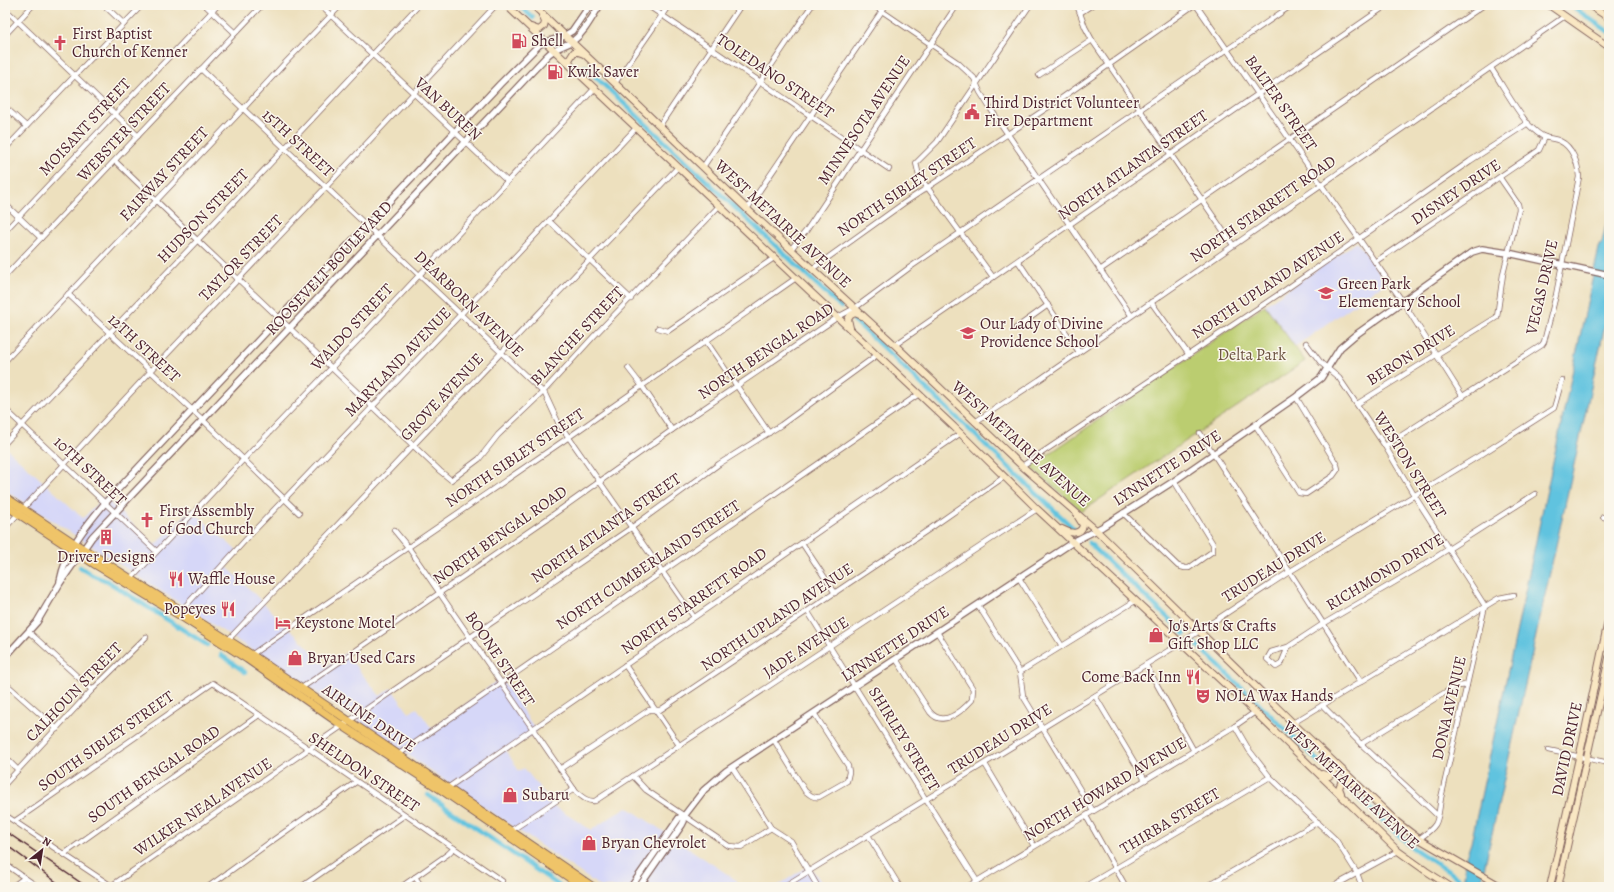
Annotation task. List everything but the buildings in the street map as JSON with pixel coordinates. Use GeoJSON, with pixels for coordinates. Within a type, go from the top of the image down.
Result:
{"type":"FeatureCollection","features":[{"type":"Feature","properties":{"kind":"highway","name":"AIRLINE DRIVE"},"geometry":{"type":"LineString","coordinates":[[5,497],[20,512]]}},
{"type":"Feature","properties":{"kind":"highway","name":"AIRLINE DRIVE"},"geometry":{"type":"LineString","coordinates":[[5,505],[20,512],[81,552],[250,657],[298,691],[343,726],[396,757],[550,861],[593,887]]}},
{"type":"Feature","properties":{"kind":"highway","name":"AIRLINE DRIVE"},"geometry":{"type":"LineString","coordinates":[[298,691],[349,721],[396,757]]}},
{"type":"Feature","properties":{"kind":"highway","name":"AIRLINE DRIVE"},"geometry":{"type":"LineString","coordinates":[[550,861],[583,887]]}},
{"type":"Feature","properties":{"kind":"main road","name":"WEST METAIRIE AVENUE"},"geometry":{"type":"LineString","coordinates":[[506,5],[878,354],[961,433],[1037,510],[1255,712],[1398,851],[1451,887]]}},
{"type":"Feature","properties":{"kind":"main road","name":"WEST METAIRIE AVENUE"},"geometry":{"type":"LineString","coordinates":[[533,5],[747,209],[895,345],[1022,466],[1096,530],[1293,723],[1397,822],[1419,838],[1502,887]]}},
{"type":"Feature","properties":{"kind":"main road"},"geometry":{"type":"LineString","coordinates":[[1549,5],[1609,47]]}},
{"type":"Feature","properties":{"kind":"main road"},"geometry":{"type":"LineString","coordinates":[[1556,5],[1558,12]]}},
{"type":"Feature","properties":{"kind":"main road"},"geometry":{"type":"LineString","coordinates":[[1589,5],[1609,18]]}},
{"type":"Feature","properties":{"kind":"main road"},"geometry":{"type":"LineString","coordinates":[[526,24],[534,29],[542,28],[545,22],[541,13]]}},
{"type":"Feature","properties":{"kind":"main road"},"geometry":{"type":"LineString","coordinates":[[571,66],[569,60],[574,52],[585,54]]}},
{"type":"Feature","properties":{"kind":"main road"},"geometry":{"type":"LineString","coordinates":[[850,329],[848,319],[851,315],[855,313],[865,318]]}},
{"type":"Feature","properties":{"kind":"main road"},"geometry":{"type":"LineString","coordinates":[[1052,523],[1066,532],[1080,532],[1083,529],[1083,525],[1074,511]]}},
{"type":"Feature","properties":{"kind":"main road","name":"DAVID DRIVE"},"geometry":{"type":"LineString","coordinates":[[1550,887],[1609,616]]}},
{"type":"Feature","properties":{"kind":"main road","name":"DAVID DRIVE"},"geometry":{"type":"LineString","coordinates":[[1558,887],[1609,658]]}},
{"type":"Feature","properties":{"kind":"main road"},"geometry":{"type":"LineString","coordinates":[[1317,771],[1324,776],[1329,776],[1336,769],[1332,760]]}},
{"type":"Feature","properties":{"kind":"main road"},"geometry":{"type":"LineString","coordinates":[[1342,795],[1339,788],[1341,783],[1344,781],[1352,782],[1360,786]]}},
{"type":"Feature","properties":{"kind":"street"},"geometry":{"type":"LineString","coordinates":[[5,35],[33,5]]}},
{"type":"Feature","properties":{"kind":"street"},"geometry":{"type":"LineString","coordinates":[[104,5],[124,24]]}},
{"type":"Feature","properties":{"kind":"street"},"geometry":{"type":"LineString","coordinates":[[5,149],[142,5]]}},
{"type":"Feature","properties":{"kind":"street"},"geometry":{"type":"LineString","coordinates":[[205,5],[235,33]]}},
{"type":"Feature","properties":{"kind":"street","name":"MOISANT STREET"},"geometry":{"type":"LineString","coordinates":[[5,231],[218,5]]}},
{"type":"Feature","properties":{"kind":"street","name":"WEBSTER STREET"},"geometry":{"type":"LineString","coordinates":[[5,276],[262,5]]}},
{"type":"Feature","properties":{"kind":"street","name":"VAN BUREN"},"geometry":{"type":"LineString","coordinates":[[320,5],[507,181]]}},
{"type":"Feature","properties":{"kind":"street","name":"FAIRWAY STREET"},"geometry":{"type":"LineString","coordinates":[[5,361],[341,5]]}},
{"type":"Feature","properties":{"kind":"street","name":"HUDSON STREET"},"geometry":{"type":"LineString","coordinates":[[5,443],[419,5]]}},
{"type":"Feature","properties":{"kind":"street","name":"TAYLOR STREET"},"geometry":{"type":"LineString","coordinates":[[5,528],[63,464],[326,187],[496,5]]}},
{"type":"Feature","properties":{"kind":"street"},"geometry":{"type":"LineString","coordinates":[[566,36],[572,31],[590,5]]}},
{"type":"Feature","properties":{"kind":"street","name":"ROOSEVELT BOULEVARD"},"geometry":{"type":"LineString","coordinates":[[60,583],[92,537],[553,50],[572,41],[581,33],[600,5]]}},
{"type":"Feature","properties":{"kind":"street","name":"TOLEDANO STREET"},"geometry":{"type":"LineString","coordinates":[[647,5],[889,169]]}},
{"type":"Feature","properties":{"kind":"street"},"geometry":{"type":"LineString","coordinates":[[616,83],[669,5]]}},
{"type":"Feature","properties":{"kind":"street"},"geometry":{"type":"LineString","coordinates":[[660,125],[741,5]]}},
{"type":"Feature","properties":{"kind":"street"},"geometry":{"type":"LineString","coordinates":[[703,167],[812,5]]}},
{"type":"Feature","properties":{"kind":"street"},"geometry":{"type":"LineString","coordinates":[[873,5],[957,62],[974,78],[980,92],[1131,315]]}},
{"type":"Feature","properties":{"kind":"street"},"geometry":{"type":"LineString","coordinates":[[747,209],[886,5]]}},
{"type":"Feature","properties":{"kind":"street","name":"MINNESOTA AVENUE"},"geometry":{"type":"LineString","coordinates":[[791,249],[806,231],[957,5]]}},
{"type":"Feature","properties":{"kind":"street"},"geometry":{"type":"LineString","coordinates":[[993,277],[920,176],[916,163],[937,142],[1030,5]]}},
{"type":"Feature","properties":{"kind":"street"},"geometry":{"type":"LineString","coordinates":[[1077,5],[1085,27],[1108,65],[1202,199],[1232,245]]}},
{"type":"Feature","properties":{"kind":"street"},"geometry":{"type":"LineString","coordinates":[[1080,13],[1092,5]]}},
{"type":"Feature","properties":{"kind":"street","name":"BALTER STREET"},"geometry":{"type":"LineString","coordinates":[[1195,5],[1403,302],[1435,355],[1463,397]]}},
{"type":"Feature","properties":{"kind":"street","name":"NORTH SIBLEY STREET"},"geometry":{"type":"LineString","coordinates":[[812,269],[928,187],[1008,134],[1195,5]]}},
{"type":"Feature","properties":{"kind":"street","name":"NORTH BENGAL ROAD"},"geometry":{"type":"LineString","coordinates":[[298,691],[600,482],[672,430],[838,317],[855,308],[909,268],[962,234],[1292,5]]}},
{"type":"Feature","properties":{"kind":"street","name":"NORTH ATLANTA STREET"},"geometry":{"type":"LineString","coordinates":[[895,345],[1387,5]]}},
{"type":"Feature","properties":{"kind":"street"},"geometry":{"type":"LineString","coordinates":[[1100,270],[1484,5]]}},
{"type":"Feature","properties":{"kind":"street"},"geometry":{"type":"LineString","coordinates":[[5,9],[138,136]]}},
{"type":"Feature","properties":{"kind":"street","name":"NORTH STARRETT ROAD"},"geometry":{"type":"LineString","coordinates":[[975,422],[1152,302],[1232,245],[1564,16]]}},
{"type":"Feature","properties":{"kind":"street","name":"ROOSEVELT BOULEVARD"},"geometry":{"type":"LineString","coordinates":[[60,583],[62,572],[72,546],[91,519],[510,73],[538,46],[545,42],[566,36]]}},
{"type":"Feature","properties":{"kind":"street"},"geometry":{"type":"LineString","coordinates":[[1039,75],[1092,40]]}},
{"type":"Feature","properties":{"kind":"street","name":"15TH STREET"},"geometry":{"type":"LineString","coordinates":[[202,68],[243,109],[378,235]]}},
{"type":"Feature","properties":{"kind":"street","name":"VEGAS DRIVE"},"geometry":{"type":"LineString","coordinates":[[1385,446],[1542,345],[1556,295],[1578,177],[1578,168],[1569,147],[1560,140],[1545,137],[1535,132],[1490,68]]}},
{"type":"Feature","properties":{"kind":"street","name":"WALDO STREET"},"geometry":{"type":"LineString","coordinates":[[129,582],[156,551],[332,368],[594,89]]}},
{"type":"Feature","properties":{"kind":"street"},"geometry":{"type":"LineString","coordinates":[[5,107],[26,126]]}},
{"type":"Feature","properties":{"kind":"street","name":"NORTH UPLAND AVENUE"},"geometry":{"type":"LineString","coordinates":[[1022,466],[1189,355],[1470,161],[1528,124]]}},
{"type":"Feature","properties":{"kind":"street","name":"MARYLAND AVENUE"},"geometry":{"type":"LineString","coordinates":[[180,613],[636,128]]}},
{"type":"Feature","properties":{"kind":"street","name":"DISNEY DRIVE"},"geometry":{"type":"LineString","coordinates":[[1375,262],[1539,150],[1545,137]]}},
{"type":"Feature","properties":{"kind":"street"},"geometry":{"type":"LineString","coordinates":[[115,161],[413,446]]}},
{"type":"Feature","properties":{"kind":"street","name":"GROVE AVENUE"},"geometry":{"type":"LineString","coordinates":[[226,642],[678,167]]}},
{"type":"Feature","properties":{"kind":"street","name":"BERON DRIVE"},"geometry":{"type":"LineString","coordinates":[[1357,404],[1497,317],[1503,274],[1519,209],[1518,204],[1500,178]]}},
{"type":"Feature","properties":{"kind":"street"},"geometry":{"type":"LineString","coordinates":[[5,204],[41,238]]}},
{"type":"Feature","properties":{"kind":"street","name":"BLANCHE STREET"},"geometry":{"type":"LineString","coordinates":[[413,446],[451,480],[479,459],[498,435],[543,392],[594,336],[719,206]]}},
{"type":"Feature","properties":{"kind":"street"},"geometry":{"type":"LineString","coordinates":[[549,220],[631,299]]}},
{"type":"Feature","properties":{"kind":"street","name":"DEARBORN AVENUE"},"geometry":{"type":"LineString","coordinates":[[378,235],[543,392],[558,422],[694,617]]}},
{"type":"Feature","properties":{"kind":"street","name":"LYNNETTE DRIVE"},"geometry":{"type":"LineString","coordinates":[[631,887],[641,878],[682,825],[684,816],[704,790],[732,767],[1073,542],[1096,530],[1174,481],[1256,426],[1319,380],[1328,369],[1340,348],[1354,336],[1472,252],[1482,249],[1508,253],[1609,275]]}},
{"type":"Feature","properties":{"kind":"street"},"geometry":{"type":"LineString","coordinates":[[658,328],[668,331],[774,258]]}},
{"type":"Feature","properties":{"kind":"street"},"geometry":{"type":"LineString","coordinates":[[1018,261],[1079,352]]}},
{"type":"Feature","properties":{"kind":"street","name":"NORTH SIBLEY STREET"},"geometry":{"type":"LineString","coordinates":[[250,657],[796,278]]}},
{"type":"Feature","properties":{"kind":"street","name":"12TH STREET"},"geometry":{"type":"LineString","coordinates":[[68,294],[203,420],[299,514]]}},
{"type":"Feature","properties":{"kind":"street"},"geometry":{"type":"LineString","coordinates":[[1152,302],[1189,355]]}},
{"type":"Feature","properties":{"kind":"street"},"geometry":{"type":"LineString","coordinates":[[1016,328],[1048,305]]}},
{"type":"Feature","properties":{"kind":"street"},"geometry":{"type":"LineString","coordinates":[[706,341],[769,433]]}},
{"type":"Feature","properties":{"kind":"street","name":"WESTON STREET"},"geometry":{"type":"LineString","coordinates":[[1306,344],[1321,363],[1339,378],[1357,404],[1385,446],[1448,550],[1485,606]]}},
{"type":"Feature","properties":{"kind":"street","name":"NORTH ATLANTA STREET"},"geometry":{"type":"LineString","coordinates":[[343,726],[631,528],[720,464],[769,433],[878,354]]}},
{"type":"Feature","properties":{"kind":"street"},"geometry":{"type":"LineString","coordinates":[[628,368],[672,430]]}},
{"type":"Feature","properties":{"kind":"street","name":"TRUDEAU DRIVE"},"geometry":{"type":"LineString","coordinates":[[783,887],[1146,665],[1289,572],[1554,408],[1562,380]]}},
{"type":"Feature","properties":{"kind":"street","name":"NORTH CUMBERLAND STREET"},"geometry":{"type":"LineString","coordinates":[[396,757],[919,394]]}},
{"type":"Feature","properties":{"kind":"street"},"geometry":{"type":"LineString","coordinates":[[1256,426],[1299,493],[1306,494],[1334,476],[1338,469],[1337,465],[1296,397]]}},
{"type":"Feature","properties":{"kind":"street","name":"10TH STREET"},"geometry":{"type":"LineString","coordinates":[[5,409],[156,551]]}},
{"type":"Feature","properties":{"kind":"street","name":"NORTH STARRETT ROAD"},"geometry":{"type":"LineString","coordinates":[[445,789],[872,494],[933,454],[961,433]]}},
{"type":"Feature","properties":{"kind":"street"},"geometry":{"type":"LineString","coordinates":[[1200,433],[1361,682]]}},
{"type":"Feature","properties":{"kind":"street","name":"NORTH UPLAND AVENUE"},"geometry":{"type":"LineString","coordinates":[[560,769],[649,710],[660,710],[808,612],[1004,477]]}},
{"type":"Feature","properties":{"kind":"street"},"geometry":{"type":"LineString","coordinates":[[1123,513],[1178,566],[1181,568],[1190,568],[1213,551],[1213,544],[1174,481]]}},
{"type":"Feature","properties":{"kind":"street","name":"RICHMOND DRIVE"},"geometry":{"type":"LineString","coordinates":[[1288,647],[1281,664],[1276,667],[1267,659],[1271,652],[1288,647],[1323,624],[1448,550],[1535,494]]}},
{"type":"Feature","properties":{"kind":"street","name":"JADE AVENUE"},"geometry":{"type":"LineString","coordinates":[[587,800],[595,801],[1037,510]]}},
{"type":"Feature","properties":{"kind":"street"},"geometry":{"type":"LineString","coordinates":[[1603,517],[1609,518]]}},
{"type":"Feature","properties":{"kind":"street","name":"BOONE STREET"},"geometry":{"type":"LineString","coordinates":[[394,530],[408,548],[574,789],[587,800]]}},
{"type":"Feature","properties":{"kind":"street"},"geometry":{"type":"LineString","coordinates":[[802,543],[835,593]]}},
{"type":"Feature","properties":{"kind":"street"},"geometry":{"type":"LineString","coordinates":[[1019,578],[1062,646]]}},
{"type":"Feature","properties":{"kind":"street"},"geometry":{"type":"LineString","coordinates":[[5,656],[29,632],[46,608],[60,583]]}},
{"type":"Feature","properties":{"kind":"street"},"geometry":{"type":"LineString","coordinates":[[1293,723],[1485,606],[1499,598],[1514,596]]}},
{"type":"Feature","properties":{"kind":"street"},"geometry":{"type":"LineString","coordinates":[[1020,672],[1135,601]]}},
{"type":"Feature","properties":{"kind":"street"},"geometry":{"type":"LineString","coordinates":[[978,605],[1020,672],[1023,696],[1093,811]]}},
{"type":"Feature","properties":{"kind":"street","name":"DONA AVENUE"},"geometry":{"type":"LineString","coordinates":[[1419,838],[1434,828],[1438,816],[1485,606]]}},
{"type":"Feature","properties":{"kind":"street","name":"SHIRLEY STREET"},"geometry":{"type":"LineString","coordinates":[[808,612],[977,881]]}},
{"type":"Feature","properties":{"kind":"street"},"geometry":{"type":"LineString","coordinates":[[29,632],[92,690]]}},
{"type":"Feature","properties":{"kind":"street"},"geometry":{"type":"LineString","coordinates":[[896,659],[935,718],[942,720],[948,718],[966,707],[972,700],[974,694],[972,688],[937,632]]}},
{"type":"Feature","properties":{"kind":"street","name":"CALHOUN STREET"},"geometry":{"type":"LineString","coordinates":[[5,784],[92,690],[146,636]]}},
{"type":"Feature","properties":{"kind":"street"},"geometry":{"type":"LineString","coordinates":[[625,665],[679,745]]}},
{"type":"Feature","properties":{"kind":"street"},"geometry":{"type":"LineString","coordinates":[[1146,665],[1194,751]]}},
{"type":"Feature","properties":{"kind":"street"},"geometry":{"type":"LineString","coordinates":[[5,683],[56,729]]}},
{"type":"Feature","properties":{"kind":"street","name":"SHELDON STREET"},"geometry":{"type":"LineString","coordinates":[[213,683],[502,881]]}},
{"type":"Feature","properties":{"kind":"street","name":"SOUTH SIBLEY STREET"},"geometry":{"type":"LineString","coordinates":[[15,821],[213,683]]}},
{"type":"Feature","properties":{"kind":"street"},"geometry":{"type":"LineString","coordinates":[[1361,744],[1449,690],[1457,686],[1467,685]]}},
{"type":"Feature","properties":{"kind":"street"},"geometry":{"type":"LineString","coordinates":[[1094,696],[1145,780]]}},
{"type":"Feature","properties":{"kind":"street"},"geometry":{"type":"LineString","coordinates":[[1322,705],[1361,744],[1438,816]]}},
{"type":"Feature","properties":{"kind":"street","name":"NORTH HOWARD AVENUE"},"geometry":{"type":"LineString","coordinates":[[967,887],[1194,751],[1255,712]]}},
{"type":"Feature","properties":{"kind":"street"},"geometry":{"type":"LineString","coordinates":[[774,740],[805,791],[810,796],[815,798],[820,797],[847,781],[850,772],[848,766],[814,713]]}},
{"type":"Feature","properties":{"kind":"street","name":"SOUTH BENGAL ROAD"},"geometry":{"type":"LineString","coordinates":[[64,854],[259,715]]}},
{"type":"Feature","properties":{"kind":"street","name":"WILKER NEAL AVENUE"},"geometry":{"type":"LineString","coordinates":[[112,886],[343,726]]}},
{"type":"Feature","properties":{"kind":"street"},"geometry":{"type":"LineString","coordinates":[[1235,726],[1248,750],[1270,777],[1336,840],[1357,873],[1362,887]]}},
{"type":"Feature","properties":{"kind":"street"},"geometry":{"type":"LineString","coordinates":[[1548,750],[1609,763]]}},
{"type":"Feature","properties":{"kind":"street"},"geometry":{"type":"LineString","coordinates":[[5,757],[18,770]]}},
{"type":"Feature","properties":{"kind":"street"},"geometry":{"type":"LineString","coordinates":[[986,764],[1034,846]]}},
{"type":"Feature","properties":{"kind":"street"},"geometry":{"type":"LineString","coordinates":[[732,767],[771,828],[790,841],[818,887]]}},
{"type":"Feature","properties":{"kind":"street"},"geometry":{"type":"LineString","coordinates":[[633,776],[646,790],[729,846],[741,847],[771,828]]}},
{"type":"Feature","properties":{"kind":"street","name":"THIRBA STREET"},"geometry":{"type":"LineString","coordinates":[[1084,887],[1270,777]]}},
{"type":"Feature","properties":{"kind":"street"},"geometry":{"type":"LineString","coordinates":[[208,887],[269,842],[356,782]]}},
{"type":"Feature","properties":{"kind":"street"},"geometry":{"type":"LineString","coordinates":[[509,833],[574,789]]}},
{"type":"Feature","properties":{"kind":"street"},"geometry":{"type":"LineString","coordinates":[[5,815],[112,886]]}},
{"type":"Feature","properties":{"kind":"street"},"geometry":{"type":"LineString","coordinates":[[301,887],[405,815]]}},
{"type":"Feature","properties":{"kind":"street"},"geometry":{"type":"LineString","coordinates":[[1086,816],[1126,887]]}},
{"type":"Feature","properties":{"kind":"street"},"geometry":{"type":"LineString","coordinates":[[1205,887],[1318,822]]}},
{"type":"Feature","properties":{"kind":"street"},"geometry":{"type":"LineString","coordinates":[[868,835],[900,887]]}},
{"type":"Feature","properties":{"kind":"street"},"geometry":{"type":"LineString","coordinates":[[402,887],[448,854],[454,848]]}},
{"type":"Feature","properties":{"kind":"street"},"geometry":{"type":"LineString","coordinates":[[1332,887],[1398,851]]}},
{"type":"Feature","properties":{"kind":"street"},"geometry":{"type":"LineString","coordinates":[[5,864],[38,887]]}},
{"type":"Feature","properties":{"kind":"street"},"geometry":{"type":"LineString","coordinates":[[415,877],[422,887]]}},
{"type":"Feature","properties":{"kind":"street"},"geometry":{"type":"LineString","coordinates":[[12,887],[24,878]]}},
{"type":"Feature","properties":{"kind":"street","name":"LYNNETTE DRIVE"},"geometry":{"type":"LineString","coordinates":[[639,887],[641,878]]}},
{"type":"Feature","properties":{"kind":"shaded area","name":"Green Park Elementary School"},"geometry":{"type":"Polygon","coordinates":[[[1357,242],[1386,282],[1295,347],[1265,305],[1357,242]]]}},
{"type":"Feature","properties":{"kind":"shaded area"},"geometry":{"type":"Polygon","coordinates":[[[5,447],[83,518],[104,497],[155,545],[191,509],[237,551],[224,564],[327,666],[345,653],[380,696],[391,688],[409,713],[417,708],[432,729],[501,678],[537,732],[506,751],[519,771],[524,768],[555,807],[591,830],[627,807],[736,880],[741,887],[601,887],[300,681],[5,490],[5,447]]]}},
{"type":"Feature","properties":{"kind":"shaded area"},"geometry":{"type":"Polygon","coordinates":[[[809,865],[825,887],[776,887],[809,865]]]}},
{"type":"Feature","properties":{"kind":"green space","name":"Delta Park"},"geometry":{"type":"Polygon","coordinates":[[[1265,305],[1305,361],[1082,511],[1030,467],[1265,305]]]}},
{"type":"Feature","properties":{"kind":"water"},"geometry":{"type":"Polygon","coordinates":[[[1609,211],[1609,307],[1480,887],[1463,887],[1466,857],[1471,843],[1599,248],[1602,242],[1609,211]]]}},
{"type":"Feature","properties":{"kind":"waterway"},"geometry":{"type":"LineString","coordinates":[[519,5],[533,18]]}},
{"type":"Feature","properties":{"kind":"waterway"},"geometry":{"type":"LineString","coordinates":[[1570,5],[1609,32]]}},
{"type":"Feature","properties":{"kind":"waterway"},"geometry":{"type":"LineString","coordinates":[[585,67],[841,307]]}},
{"type":"Feature","properties":{"kind":"waterway"},"geometry":{"type":"LineString","coordinates":[[854,320],[1074,529]]}},
{"type":"Feature","properties":{"kind":"waterway"},"geometry":{"type":"LineString","coordinates":[[1089,543],[1185,634]]}},
{"type":"Feature","properties":{"kind":"waterway"},"geometry":{"type":"LineString","coordinates":[[80,567],[92,575],[107,581],[207,645]]}},
{"type":"Feature","properties":{"kind":"waterway"},"geometry":{"type":"LineString","coordinates":[[1194,642],[1319,762]]}},
{"type":"Feature","properties":{"kind":"waterway"},"geometry":{"type":"LineString","coordinates":[[221,655],[245,672]]}},
{"type":"Feature","properties":{"kind":"waterway"},"geometry":{"type":"LineString","coordinates":[[428,795],[561,887]]}},
{"type":"Feature","properties":{"kind":"waterway"},"geometry":{"type":"LineString","coordinates":[[1356,796],[1413,848],[1472,887]]}},
{"type":"Feature","properties":{"kind":"railway"},"geometry":{"type":"LineString","coordinates":[[5,831],[87,887]]}},
{"type":"Feature","properties":{"kind":"railway"},"geometry":{"type":"LineString","coordinates":[[5,844],[63,887]]}},
{"type":"Feature","properties":{"kind":"place","name":"Shell"},"geometry":{"type":"Point","coordinates":[519,41]}},
{"type":"Feature","properties":{"kind":"place","name":"First Baptist Church of Kenner"},"geometry":{"type":"Point","coordinates":[60,43]}},
{"type":"Feature","properties":{"kind":"place","name":"Kwik Saver"},"geometry":{"type":"Point","coordinates":[555,72]}},
{"type":"Feature","properties":{"kind":"place","name":"Third District Volunteer Fire Department"},"geometry":{"type":"Point","coordinates":[972,112]}},
{"type":"Feature","properties":{"kind":"place","name":"Green Park Elementary School"},"geometry":{"type":"Point","coordinates":[1326,293]}},
{"type":"Feature","properties":{"kind":"place","name":"Our Lady of Divine Providence School"},"geometry":{"type":"Point","coordinates":[968,333]}},
{"type":"Feature","properties":{"kind":"place","name":"First Assembly of God Church"},"geometry":{"type":"Point","coordinates":[147,520]}},
{"type":"Feature","properties":{"kind":"place","name":"Driver Designs"},"geometry":{"type":"Point","coordinates":[106,537]}},
{"type":"Feature","properties":{"kind":"place","name":"Waffle House"},"geometry":{"type":"Point","coordinates":[176,579]}},
{"type":"Feature","properties":{"kind":"place","name":"Popeyes"},"geometry":{"type":"Point","coordinates":[228,609]}},
{"type":"Feature","properties":{"kind":"place","name":"Keystone Motel"},"geometry":{"type":"Point","coordinates":[283,623]}},
{"type":"Feature","properties":{"kind":"place","name":"Jo's Arts & Crafts Gift Shop LLC"},"geometry":{"type":"Point","coordinates":[1156,635]}},
{"type":"Feature","properties":{"kind":"place","name":"Bryan Used Cars"},"geometry":{"type":"Point","coordinates":[295,658]}},
{"type":"Feature","properties":{"kind":"place","name":"Come Back Inn"},"geometry":{"type":"Point","coordinates":[1193,677]}},
{"type":"Feature","properties":{"kind":"place","name":"NOLA Wax Hands"},"geometry":{"type":"Point","coordinates":[1203,696]}},
{"type":"Feature","properties":{"kind":"place","name":"Subaru"},"geometry":{"type":"Point","coordinates":[510,795]}},
{"type":"Feature","properties":{"kind":"place","name":"Bryan Chevrolet"},"geometry":{"type":"Point","coordinates":[589,843]}}]}
